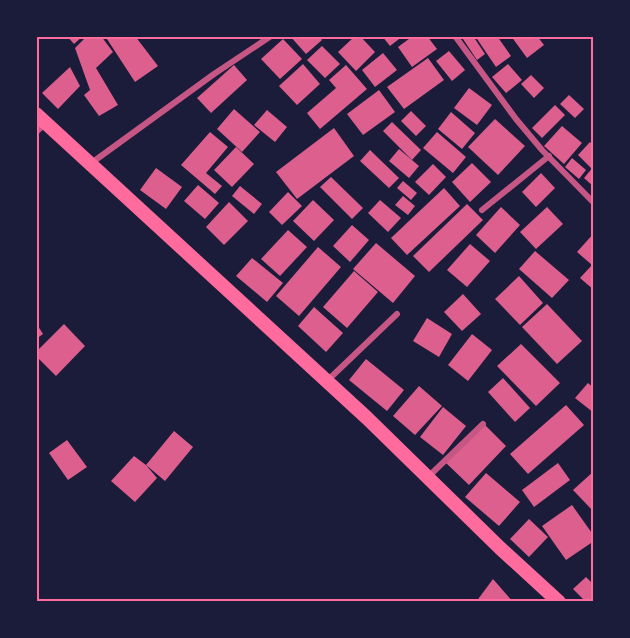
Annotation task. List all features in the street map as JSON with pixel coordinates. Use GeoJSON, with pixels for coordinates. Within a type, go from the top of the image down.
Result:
{"type":"FeatureCollection","features":[{"type":"Feature","properties":{"kind":"main road"},"geometry":{"type":"LineString","coordinates":[[39,123],[90,164],[327,381],[559,602]]}},
{"type":"Feature","properties":{"kind":"street"},"geometry":{"type":"LineString","coordinates":[[90,164],[214,74],[271,36]]}},
{"type":"Feature","properties":{"kind":"street"},"geometry":{"type":"LineString","coordinates":[[455,36],[516,119],[593,200]]}},
{"type":"Feature","properties":{"kind":"street"},"geometry":{"type":"LineString","coordinates":[[482,210],[549,156]]}},
{"type":"Feature","properties":{"kind":"street"},"geometry":{"type":"LineString","coordinates":[[327,381],[397,314]]}},
{"type":"Feature","properties":{"kind":"street"},"geometry":{"type":"LineString","coordinates":[[428,477],[483,424]]}},
{"type":"Feature","properties":{"kind":"building"},"geometry":{"type":"Polygon","coordinates":[[[67,36],[83,36],[74,44],[67,36]]]}},
{"type":"Feature","properties":{"kind":"building"},"geometry":{"type":"Polygon","coordinates":[[[87,36],[101,36],[113,52],[96,68],[118,105],[99,116],[84,95],[90,90],[75,48],[87,36]]]}},
{"type":"Feature","properties":{"kind":"building"},"geometry":{"type":"Polygon","coordinates":[[[105,36],[135,36],[158,66],[135,82],[105,36]]]}},
{"type":"Feature","properties":{"kind":"building"},"geometry":{"type":"Polygon","coordinates":[[[290,36],[319,36],[322,40],[306,54],[290,36]]]}},
{"type":"Feature","properties":{"kind":"building"},"geometry":{"type":"Polygon","coordinates":[[[355,36],[360,36],[375,52],[356,71],[338,52],[355,36]]]}},
{"type":"Feature","properties":{"kind":"building"},"geometry":{"type":"Polygon","coordinates":[[[382,36],[403,36],[390,46],[382,36]]]}},
{"type":"Feature","properties":{"kind":"building"},"geometry":{"type":"Polygon","coordinates":[[[413,36],[427,36],[437,49],[412,67],[398,47],[413,36]]]}},
{"type":"Feature","properties":{"kind":"building"},"geometry":{"type":"Polygon","coordinates":[[[461,36],[473,36],[485,54],[477,60],[461,36]]]}},
{"type":"Feature","properties":{"kind":"building"},"geometry":{"type":"Polygon","coordinates":[[[475,36],[497,36],[511,56],[496,67],[475,36]]]}},
{"type":"Feature","properties":{"kind":"building"},"geometry":{"type":"Polygon","coordinates":[[[511,36],[537,36],[544,45],[527,58],[511,36]]]}},
{"type":"Feature","properties":{"kind":"building"},"geometry":{"type":"Polygon","coordinates":[[[283,39],[302,59],[280,79],[261,59],[283,39]]]}},
{"type":"Feature","properties":{"kind":"building"},"geometry":{"type":"Polygon","coordinates":[[[322,46],[340,64],[325,78],[307,60],[322,46]]]}},
{"type":"Feature","properties":{"kind":"building"},"geometry":{"type":"Polygon","coordinates":[[[449,51],[465,70],[452,81],[436,61],[449,51]]]}},
{"type":"Feature","properties":{"kind":"building"},"geometry":{"type":"Polygon","coordinates":[[[383,53],[397,70],[375,87],[362,70],[383,53]]]}},
{"type":"Feature","properties":{"kind":"building"},"geometry":{"type":"Polygon","coordinates":[[[428,58],[444,80],[404,109],[387,87],[428,58]]]}},
{"type":"Feature","properties":{"kind":"building"},"geometry":{"type":"Polygon","coordinates":[[[303,64],[320,84],[297,105],[279,86],[303,64]]]}},
{"type":"Feature","properties":{"kind":"building"},"geometry":{"type":"Polygon","coordinates":[[[508,64],[522,80],[506,93],[492,77],[508,64]]]}},
{"type":"Feature","properties":{"kind":"building"},"geometry":{"type":"Polygon","coordinates":[[[234,65],[247,80],[211,113],[197,98],[234,65]]]}},
{"type":"Feature","properties":{"kind":"building"},"geometry":{"type":"Polygon","coordinates":[[[346,65],[367,89],[320,129],[307,113],[336,88],[329,80],[346,65]]]}},
{"type":"Feature","properties":{"kind":"building"},"geometry":{"type":"Polygon","coordinates":[[[70,67],[80,86],[58,109],[42,93],[70,67]]]}},
{"type":"Feature","properties":{"kind":"building"},"geometry":{"type":"Polygon","coordinates":[[[531,75],[544,88],[534,98],[521,84],[531,75]]]}},
{"type":"Feature","properties":{"kind":"building"},"geometry":{"type":"Polygon","coordinates":[[[469,88],[492,105],[477,125],[454,108],[469,88]]]}},
{"type":"Feature","properties":{"kind":"building"},"geometry":{"type":"Polygon","coordinates":[[[379,90],[395,112],[363,135],[347,114],[379,90]]]}},
{"type":"Feature","properties":{"kind":"building"},"geometry":{"type":"Polygon","coordinates":[[[569,95],[584,109],[575,118],[560,104],[569,95]]]}},
{"type":"Feature","properties":{"kind":"building"},"geometry":{"type":"Polygon","coordinates":[[[555,105],[565,115],[542,138],[532,128],[555,105]]]}},
{"type":"Feature","properties":{"kind":"building"},"geometry":{"type":"Polygon","coordinates":[[[234,109],[260,132],[242,152],[217,129],[234,109]]]}},
{"type":"Feature","properties":{"kind":"building"},"geometry":{"type":"Polygon","coordinates":[[[267,110],[287,127],[275,142],[254,125],[267,110]]]}},
{"type":"Feature","properties":{"kind":"building"},"geometry":{"type":"Polygon","coordinates":[[[411,111],[426,126],[416,136],[401,121],[411,111]]]}},
{"type":"Feature","properties":{"kind":"building"},"geometry":{"type":"Polygon","coordinates":[[[451,112],[475,133],[462,149],[438,129],[451,112]]]}},
{"type":"Feature","properties":{"kind":"building"},"geometry":{"type":"Polygon","coordinates":[[[495,119],[525,146],[498,175],[468,147],[495,119]]]}},
{"type":"Feature","properties":{"kind":"building"},"geometry":{"type":"Polygon","coordinates":[[[392,122],[421,150],[412,160],[383,131],[392,122]]]}},
{"type":"Feature","properties":{"kind":"building"},"geometry":{"type":"Polygon","coordinates":[[[562,126],[582,143],[564,164],[544,146],[562,126]]]}},
{"type":"Feature","properties":{"kind":"building"},"geometry":{"type":"Polygon","coordinates":[[[334,128],[354,156],[297,199],[276,172],[334,128]]]}},
{"type":"Feature","properties":{"kind":"building"},"geometry":{"type":"Polygon","coordinates":[[[210,132],[228,147],[206,173],[222,186],[215,194],[181,165],[210,132]]]}},
{"type":"Feature","properties":{"kind":"building"},"geometry":{"type":"Polygon","coordinates":[[[437,132],[466,157],[453,173],[423,148],[437,132]]]}},
{"type":"Feature","properties":{"kind":"building"},"geometry":{"type":"Polygon","coordinates":[[[590,142],[594,146],[594,165],[591,168],[578,155],[590,142]]]}},
{"type":"Feature","properties":{"kind":"building"},"geometry":{"type":"Polygon","coordinates":[[[236,147],[254,164],[232,187],[214,170],[236,147]]]}},
{"type":"Feature","properties":{"kind":"building"},"geometry":{"type":"Polygon","coordinates":[[[399,149],[419,166],[409,178],[389,161],[399,149]]]}},
{"type":"Feature","properties":{"kind":"building"},"geometry":{"type":"Polygon","coordinates":[[[370,150],[399,178],[389,188],[360,161],[370,150]]]}},
{"type":"Feature","properties":{"kind":"building"},"geometry":{"type":"Polygon","coordinates":[[[572,158],[586,170],[579,179],[565,167],[572,158]]]}},
{"type":"Feature","properties":{"kind":"building"},"geometry":{"type":"Polygon","coordinates":[[[472,163],[491,182],[470,202],[452,182],[472,163]]]}},
{"type":"Feature","properties":{"kind":"building"},"geometry":{"type":"Polygon","coordinates":[[[433,164],[446,177],[429,195],[415,182],[433,164]]]}},
{"type":"Feature","properties":{"kind":"building"},"geometry":{"type":"Polygon","coordinates":[[[594,166],[594,187],[584,178],[594,166]]]}},
{"type":"Feature","properties":{"kind":"building"},"geometry":{"type":"Polygon","coordinates":[[[156,168],[182,187],[166,209],[140,190],[156,168]]]}},
{"type":"Feature","properties":{"kind":"building"},"geometry":{"type":"Polygon","coordinates":[[[541,173],[555,188],[536,207],[522,192],[541,173]]]}},
{"type":"Feature","properties":{"kind":"building"},"geometry":{"type":"Polygon","coordinates":[[[331,177],[363,208],[352,219],[320,187],[331,177]]]}},
{"type":"Feature","properties":{"kind":"building"},"geometry":{"type":"Polygon","coordinates":[[[403,181],[417,193],[411,200],[397,188],[403,181]]]}},
{"type":"Feature","properties":{"kind":"building"},"geometry":{"type":"Polygon","coordinates":[[[198,185],[219,203],[205,219],[184,201],[198,185]]]}},
{"type":"Feature","properties":{"kind":"building"},"geometry":{"type":"Polygon","coordinates":[[[240,186],[262,204],[254,214],[232,196],[240,186]]]}},
{"type":"Feature","properties":{"kind":"building"},"geometry":{"type":"Polygon","coordinates":[[[444,188],[460,206],[407,255],[391,238],[444,188]]]}},
{"type":"Feature","properties":{"kind":"building"},"geometry":{"type":"Polygon","coordinates":[[[288,192],[302,206],[282,225],[269,212],[288,192]]]}},
{"type":"Feature","properties":{"kind":"building"},"geometry":{"type":"Polygon","coordinates":[[[403,196],[415,206],[408,215],[395,205],[403,196]]]}},
{"type":"Feature","properties":{"kind":"building"},"geometry":{"type":"Polygon","coordinates":[[[313,200],[334,220],[314,241],[293,221],[313,200]]]}},
{"type":"Feature","properties":{"kind":"building"},"geometry":{"type":"Polygon","coordinates":[[[380,200],[401,218],[388,232],[368,213],[380,200]]]}},
{"type":"Feature","properties":{"kind":"building"},"geometry":{"type":"Polygon","coordinates":[[[229,202],[248,221],[224,245],[206,227],[229,202]]]}},
{"type":"Feature","properties":{"kind":"building"},"geometry":{"type":"Polygon","coordinates":[[[467,204],[483,220],[429,272],[413,256],[467,204]]]}},
{"type":"Feature","properties":{"kind":"building"},"geometry":{"type":"Polygon","coordinates":[[[501,207],[520,225],[495,253],[476,235],[501,207]]]}},
{"type":"Feature","properties":{"kind":"building"},"geometry":{"type":"Polygon","coordinates":[[[547,207],[563,224],[536,249],[520,232],[547,207]]]}},
{"type":"Feature","properties":{"kind":"building"},"geometry":{"type":"Polygon","coordinates":[[[352,225],[369,240],[350,262],[333,246],[352,225]]]}},
{"type":"Feature","properties":{"kind":"building"},"geometry":{"type":"Polygon","coordinates":[[[288,230],[307,247],[280,276],[261,259],[288,230]]]}},
{"type":"Feature","properties":{"kind":"building"},"geometry":{"type":"Polygon","coordinates":[[[594,233],[594,290],[580,278],[592,265],[577,252],[594,233]]]}},
{"type":"Feature","properties":{"kind":"building"},"geometry":{"type":"Polygon","coordinates":[[[376,243],[415,276],[393,303],[353,269],[376,243]]]}},
{"type":"Feature","properties":{"kind":"building"},"geometry":{"type":"Polygon","coordinates":[[[470,244],[490,261],[467,287],[447,270],[470,244]]]}},
{"type":"Feature","properties":{"kind":"building"},"geometry":{"type":"Polygon","coordinates":[[[318,247],[341,267],[299,316],[276,296],[318,247]]]}},
{"type":"Feature","properties":{"kind":"building"},"geometry":{"type":"Polygon","coordinates":[[[535,251],[569,280],[552,298],[519,269],[535,251]]]}},
{"type":"Feature","properties":{"kind":"building"},"geometry":{"type":"Polygon","coordinates":[[[252,258],[283,283],[267,302],[236,276],[252,258]]]}},
{"type":"Feature","properties":{"kind":"building"},"geometry":{"type":"Polygon","coordinates":[[[354,271],[378,292],[347,328],[323,307],[354,271]]]}},
{"type":"Feature","properties":{"kind":"building"},"geometry":{"type":"Polygon","coordinates":[[[519,276],[543,303],[520,325],[495,299],[519,276]]]}},
{"type":"Feature","properties":{"kind":"building"},"geometry":{"type":"Polygon","coordinates":[[[463,294],[481,314],[462,331],[444,312],[463,294]]]}},
{"type":"Feature","properties":{"kind":"building"},"geometry":{"type":"Polygon","coordinates":[[[547,304],[582,341],[557,364],[522,327],[547,304]]]}},
{"type":"Feature","properties":{"kind":"building"},"geometry":{"type":"Polygon","coordinates":[[[314,307],[343,333],[326,352],[298,326],[314,307]]]}},
{"type":"Feature","properties":{"kind":"building"},"geometry":{"type":"Polygon","coordinates":[[[427,318],[452,334],[439,357],[413,341],[427,318]]]}},
{"type":"Feature","properties":{"kind":"building"},"geometry":{"type":"Polygon","coordinates":[[[36,323],[43,334],[36,339],[36,323]]]}},
{"type":"Feature","properties":{"kind":"building"},"geometry":{"type":"Polygon","coordinates":[[[64,324],[85,346],[56,376],[36,356],[36,352],[64,324]]]}},
{"type":"Feature","properties":{"kind":"building"},"geometry":{"type":"Polygon","coordinates":[[[472,334],[492,350],[468,381],[448,365],[472,334]]]}},
{"type":"Feature","properties":{"kind":"building"},"geometry":{"type":"Polygon","coordinates":[[[521,344],[560,383],[536,406],[497,366],[521,344]]]}},
{"type":"Feature","properties":{"kind":"building"},"geometry":{"type":"Polygon","coordinates":[[[366,359],[404,390],[387,411],[349,380],[366,359]]]}},
{"type":"Feature","properties":{"kind":"building"},"geometry":{"type":"Polygon","coordinates":[[[503,378],[530,408],[515,422],[488,392],[503,378]]]}},
{"type":"Feature","properties":{"kind":"building"},"geometry":{"type":"Polygon","coordinates":[[[588,383],[594,388],[594,413],[575,398],[588,383]]]}},
{"type":"Feature","properties":{"kind":"building"},"geometry":{"type":"Polygon","coordinates":[[[419,386],[442,406],[415,435],[393,416],[419,386]]]}},
{"type":"Feature","properties":{"kind":"building"},"geometry":{"type":"Polygon","coordinates":[[[566,405],[584,425],[528,474],[510,454],[566,405]]]}},
{"type":"Feature","properties":{"kind":"building"},"geometry":{"type":"Polygon","coordinates":[[[443,407],[466,426],[443,455],[420,437],[443,407]]]}},
{"type":"Feature","properties":{"kind":"building"},"geometry":{"type":"Polygon","coordinates":[[[484,424],[506,446],[469,485],[446,463],[484,424]]]}},
{"type":"Feature","properties":{"kind":"building"},"geometry":{"type":"Polygon","coordinates":[[[174,431],[193,447],[165,481],[146,465],[174,431]]]}},
{"type":"Feature","properties":{"kind":"building"},"geometry":{"type":"Polygon","coordinates":[[[67,440],[87,467],[68,480],[49,453],[67,440]]]}},
{"type":"Feature","properties":{"kind":"building"},"geometry":{"type":"Polygon","coordinates":[[[134,456],[157,478],[135,502],[111,481],[134,456]]]}},
{"type":"Feature","properties":{"kind":"building"},"geometry":{"type":"Polygon","coordinates":[[[558,463],[570,480],[534,507],[522,490],[558,463]]]}},
{"type":"Feature","properties":{"kind":"building"},"geometry":{"type":"Polygon","coordinates":[[[594,471],[594,510],[593,511],[573,490],[594,471]]]}},
{"type":"Feature","properties":{"kind":"building"},"geometry":{"type":"Polygon","coordinates":[[[486,473],[520,502],[499,526],[465,497],[486,473]]]}},
{"type":"Feature","properties":{"kind":"building"},"geometry":{"type":"Polygon","coordinates":[[[572,505],[594,536],[594,541],[566,560],[542,526],[572,505]]]}},
{"type":"Feature","properties":{"kind":"building"},"geometry":{"type":"Polygon","coordinates":[[[529,519],[548,537],[529,557],[510,539],[529,519]]]}},
{"type":"Feature","properties":{"kind":"building"},"geometry":{"type":"Polygon","coordinates":[[[586,577],[594,585],[594,602],[586,602],[573,589],[586,577]]]}},
{"type":"Feature","properties":{"kind":"building"},"geometry":{"type":"Polygon","coordinates":[[[493,579],[513,602],[476,602],[493,579]]]}}]}
